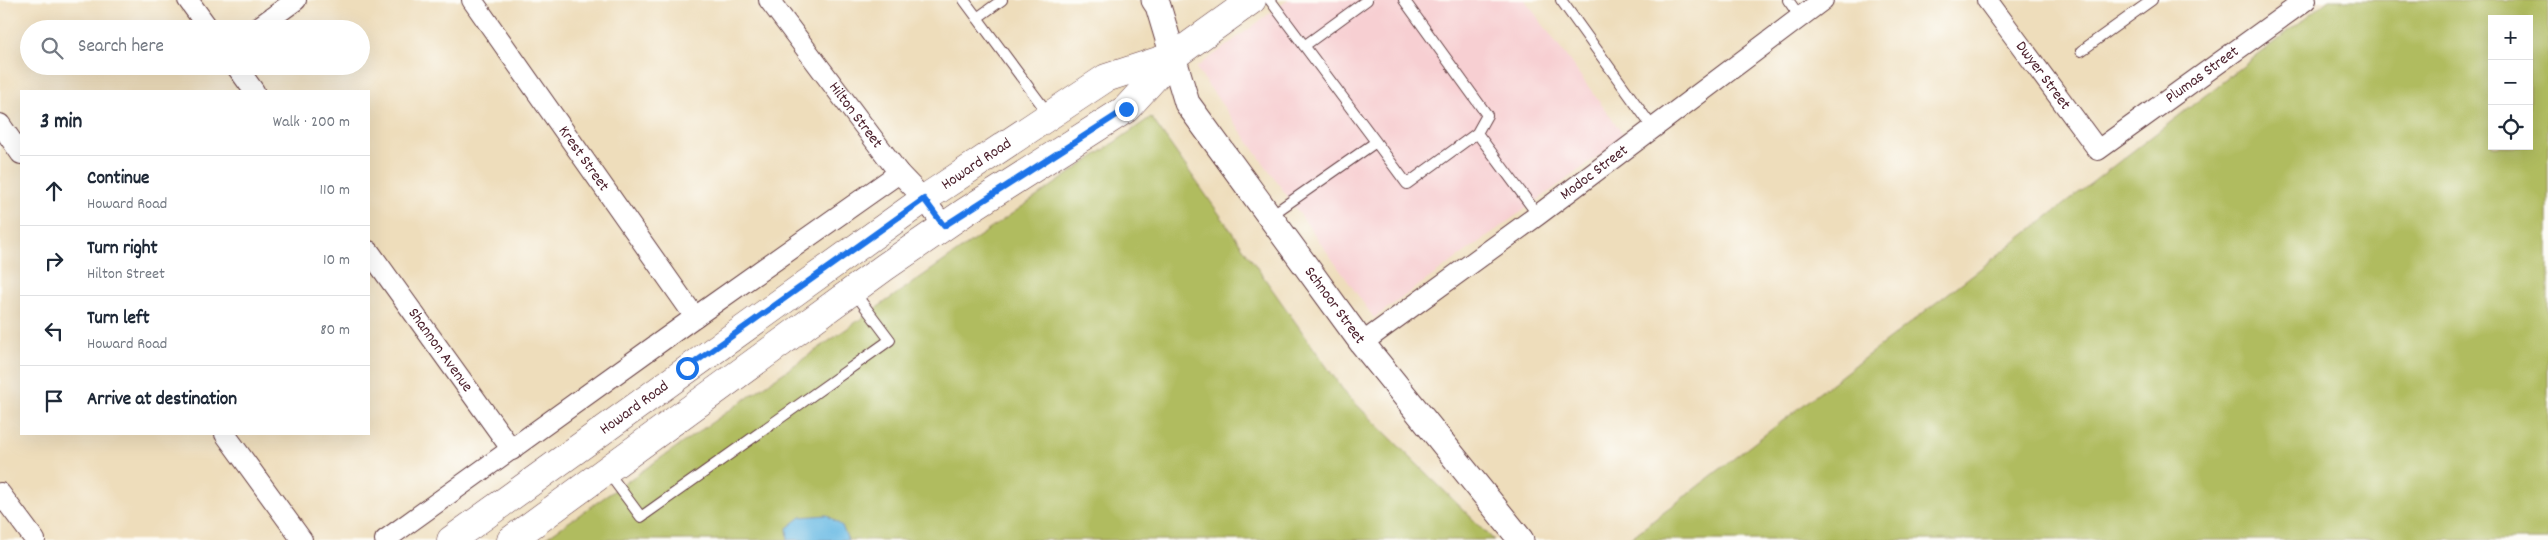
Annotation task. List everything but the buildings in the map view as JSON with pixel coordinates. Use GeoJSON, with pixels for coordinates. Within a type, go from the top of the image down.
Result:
{"type":"FeatureCollection","features":[{"type":"Feature","properties":{"kind":"main road","name":"Howard Road"},"geometry":{"type":"LineString","coordinates":[[511,540],[853,290],[944,226],[1126,109],[1174,56],[1252,0]]}},
{"type":"Feature","properties":{"kind":"main road","name":"Howard Road"},"geometry":{"type":"LineString","coordinates":[[451,540],[687,368],[924,199],[1106,78],[1174,56]]}},
{"type":"Feature","properties":{"kind":"main road"},"geometry":{"type":"LineString","coordinates":[[611,467],[617,446],[630,430],[660,409],[687,368]]}},
{"type":"Feature","properties":{"kind":"street"},"geometry":{"type":"LineString","coordinates":[[188,0],[202,20]]}},
{"type":"Feature","properties":{"kind":"street"},"geometry":{"type":"LineString","coordinates":[[268,20],[296,0]]}},
{"type":"Feature","properties":{"kind":"street","name":"Krest Street"},"geometry":{"type":"LineString","coordinates":[[472,0],[695,317]]}},
{"type":"Feature","properties":{"kind":"street","name":"Hilton Street"},"geometry":{"type":"LineString","coordinates":[[769,0],[899,173],[924,199],[944,226]]}},
{"type":"Feature","properties":{"kind":"street","name":"Schnoor Street"},"geometry":{"type":"LineString","coordinates":[[1154,0],[1158,6],[1187,103],[1362,343],[1521,540]]}},
{"type":"Feature","properties":{"kind":"street","name":"Modoc Street"},"geometry":{"type":"LineString","coordinates":[[1362,343],[1538,215],[1823,0]]}},
{"type":"Feature","properties":{"kind":"street","name":"Dwyer Street"},"geometry":{"type":"LineString","coordinates":[[1987,0],[2098,150]]}},
{"type":"Feature","properties":{"kind":"street","name":"Plumas Street"},"geometry":{"type":"LineString","coordinates":[[2098,150],[2306,0]]}},
{"type":"Feature","properties":{"kind":"street"},"geometry":{"type":"LineString","coordinates":[[242,75],[253,90]]}},
{"type":"Feature","properties":{"kind":"street"},"geometry":{"type":"LineString","coordinates":[[0,124],[20,153]]}},
{"type":"Feature","properties":{"kind":"street"},"geometry":{"type":"LineString","coordinates":[[386,540],[695,317],[899,173]]}},
{"type":"Feature","properties":{"kind":"street","name":"Shannon Avenue"},"geometry":{"type":"LineString","coordinates":[[370,252],[512,450]]}},
{"type":"Feature","properties":{"kind":"street"},"geometry":{"type":"LineString","coordinates":[[226,435],[302,540]]}},
{"type":"Feature","properties":{"kind":"street"},"geometry":{"type":"LineString","coordinates":[[0,493],[35,540]]}},
{"type":"Feature","properties":{"kind":"lane"},"geometry":{"type":"LineString","coordinates":[[964,0],[1050,116]]}},
{"type":"Feature","properties":{"kind":"lane"},"geometry":{"type":"LineString","coordinates":[[977,18],[1002,0]]}},
{"type":"Feature","properties":{"kind":"lane"},"geometry":{"type":"LineString","coordinates":[[1270,0],[1407,184],[1477,133],[1487,115],[1404,0]]}},
{"type":"Feature","properties":{"kind":"lane"},"geometry":{"type":"LineString","coordinates":[[1304,46],[1367,0]]}},
{"type":"Feature","properties":{"kind":"lane"},"geometry":{"type":"LineString","coordinates":[[1560,0],[1653,128]]}},
{"type":"Feature","properties":{"kind":"lane"},"geometry":{"type":"LineString","coordinates":[[1788,0],[1800,17]]}},
{"type":"Feature","properties":{"kind":"lane"},"geometry":{"type":"LineString","coordinates":[[2081,52],[2152,0]]}},
{"type":"Feature","properties":{"kind":"lane"},"geometry":{"type":"LineString","coordinates":[[1477,133],[1538,215]]}},
{"type":"Feature","properties":{"kind":"lane"},"geometry":{"type":"LineString","coordinates":[[1270,216],[1376,142]]}},
{"type":"Feature","properties":{"kind":"lane"},"geometry":{"type":"LineString","coordinates":[[611,467],[640,517],[890,340],[853,290]]}},
{"type":"Feature","properties":{"kind":"shaded area"},"geometry":{"type":"Polygon","coordinates":[[[1288,0],[1525,0],[1625,137],[1374,318],[1196,68],[1288,0]]]}},
{"type":"Feature","properties":{"kind":"green space"},"geometry":{"type":"Polygon","coordinates":[[[2329,0],[2548,0],[2548,540],[1628,540],[2329,0]]]}},
{"type":"Feature","properties":{"kind":"green space"},"geometry":{"type":"Polygon","coordinates":[[[1151,117],[1346,394],[1494,540],[543,540],[1151,117]]]}},
{"type":"Feature","properties":{"kind":"water"},"geometry":{"type":"Polygon","coordinates":[[[827,515],[842,526],[848,540],[788,540],[787,528],[801,517],[827,515]]]}},
{"type":"Feature","properties":{"kind":"route"},"geometry":{"type":"LineString","coordinates":[[687,368],[924,199],[944,226],[1126,109]]}}]}
